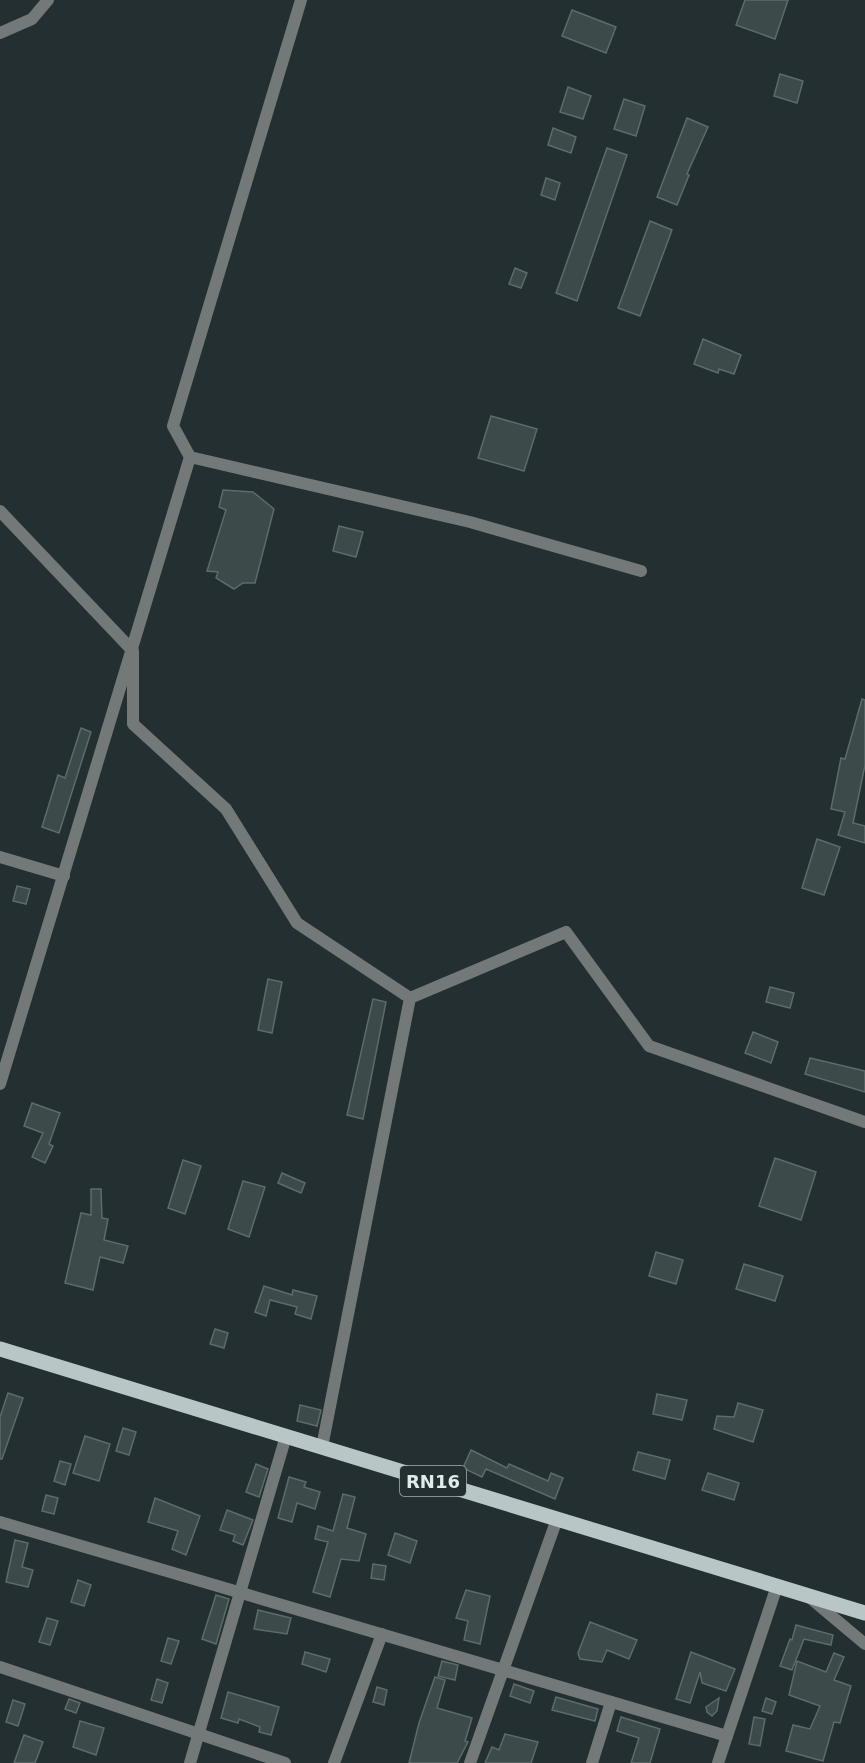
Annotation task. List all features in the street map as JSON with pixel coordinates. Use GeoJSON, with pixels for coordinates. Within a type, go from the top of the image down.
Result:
{"type":"FeatureCollection","features":[{"type":"Feature","properties":{"kind":"main road","name":"RN16"},"geometry":{"type":"LineString","coordinates":[[0,1349],[865,1613]]}},
{"type":"Feature","properties":{"kind":"street"},"geometry":{"type":"LineString","coordinates":[[0,33],[32,19],[48,0]]}},
{"type":"Feature","properties":{"kind":"street"},"geometry":{"type":"LineString","coordinates":[[0,1084],[190,457],[173,426],[297,2]]}},
{"type":"Feature","properties":{"kind":"street"},"geometry":{"type":"LineString","coordinates":[[190,457],[470,522],[641,571]]}},
{"type":"Feature","properties":{"kind":"street"},"geometry":{"type":"LineString","coordinates":[[0,511],[133,651],[133,724],[226,809],[297,923],[410,998]]}},
{"type":"Feature","properties":{"kind":"street"},"geometry":{"type":"LineString","coordinates":[[0,857],[64,876]]}},
{"type":"Feature","properties":{"kind":"street"},"geometry":{"type":"LineString","coordinates":[[410,998],[566,932],[650,1046],[865,1122]]}},
{"type":"Feature","properties":{"kind":"street"},"geometry":{"type":"LineString","coordinates":[[322,1447],[410,998]]}},
{"type":"Feature","properties":{"kind":"street"},"geometry":{"type":"LineString","coordinates":[[190,1763],[286,1436]]}},
{"type":"Feature","properties":{"kind":"street"},"geometry":{"type":"LineString","coordinates":[[470,1763],[557,1519]]}},
{"type":"Feature","properties":{"kind":"street"},"geometry":{"type":"LineString","coordinates":[[0,1522],[727,1736]]}},
{"type":"Feature","properties":{"kind":"street"},"geometry":{"type":"LineString","coordinates":[[718,1763],[777,1586]]}},
{"type":"Feature","properties":{"kind":"street"},"geometry":{"type":"LineString","coordinates":[[806,1594],[865,1644]]}},
{"type":"Feature","properties":{"kind":"street"},"geometry":{"type":"LineString","coordinates":[[334,1763],[382,1634]]}},
{"type":"Feature","properties":{"kind":"street"},"geometry":{"type":"LineString","coordinates":[[0,1667],[285,1763]]}},
{"type":"Feature","properties":{"kind":"street"},"geometry":{"type":"LineString","coordinates":[[592,1763],[611,1702]]}},
{"type":"Feature","properties":{"kind":"building"},"geometry":{"type":"Polygon","coordinates":[[[745,0],[788,0],[775,39],[736,25],[745,0]]]}},
{"type":"Feature","properties":{"kind":"building"},"geometry":{"type":"Polygon","coordinates":[[[572,10],[616,27],[606,53],[562,36],[572,10]]]}},
{"type":"Feature","properties":{"kind":"building"},"geometry":{"type":"Polygon","coordinates":[[[780,74],[803,81],[797,103],[774,96],[780,74]]]}},
{"type":"Feature","properties":{"kind":"building"},"geometry":{"type":"Polygon","coordinates":[[[568,87],[591,96],[583,119],[560,112],[568,87]]]}},
{"type":"Feature","properties":{"kind":"building"},"geometry":{"type":"Polygon","coordinates":[[[624,99],[645,106],[636,136],[614,129],[624,99]]]}},
{"type":"Feature","properties":{"kind":"building"},"geometry":{"type":"Polygon","coordinates":[[[687,118],[708,127],[687,174],[689,175],[677,205],[657,197],[687,118]]]}},
{"type":"Feature","properties":{"kind":"building"},"geometry":{"type":"Polygon","coordinates":[[[553,128],[576,137],[571,153],[548,145],[553,128]]]}},
{"type":"Feature","properties":{"kind":"building"},"geometry":{"type":"Polygon","coordinates":[[[607,148],[627,155],[577,301],[556,293],[607,148]]]}},
{"type":"Feature","properties":{"kind":"building"},"geometry":{"type":"Polygon","coordinates":[[[546,178],[560,183],[555,200],[541,195],[546,178]]]}},
{"type":"Feature","properties":{"kind":"building"},"geometry":{"type":"Polygon","coordinates":[[[650,221],[672,230],[640,316],[618,308],[650,221]]]}},
{"type":"Feature","properties":{"kind":"building"},"geometry":{"type":"Polygon","coordinates":[[[515,268],[527,273],[521,288],[509,284],[515,268]]]}},
{"type":"Feature","properties":{"kind":"building"},"geometry":{"type":"Polygon","coordinates":[[[703,339],[741,355],[734,374],[719,369],[718,373],[694,364],[703,339]]]}},
{"type":"Feature","properties":{"kind":"building"},"geometry":{"type":"Polygon","coordinates":[[[491,416],[537,429],[524,471],[478,458],[491,416]]]}},
{"type":"Feature","properties":{"kind":"building"},"geometry":{"type":"Polygon","coordinates":[[[223,490],[253,492],[274,509],[255,583],[243,583],[234,589],[216,578],[218,572],[207,571],[226,510],[219,507],[223,490]]]}},
{"type":"Feature","properties":{"kind":"building"},"geometry":{"type":"Polygon","coordinates":[[[339,526],[363,532],[356,557],[333,551],[339,526]]]}},
{"type":"Feature","properties":{"kind":"building"},"geometry":{"type":"Polygon","coordinates":[[[862,699],[865,700],[865,765],[853,823],[865,826],[865,843],[838,835],[845,812],[831,809],[841,758],[845,759],[862,699]]]}},
{"type":"Feature","properties":{"kind":"building"},"geometry":{"type":"Polygon","coordinates":[[[81,728],[91,732],[59,833],[42,827],[58,775],[65,778],[81,728]]]}},
{"type":"Feature","properties":{"kind":"building"},"geometry":{"type":"Polygon","coordinates":[[[817,839],[840,847],[824,895],[802,888],[817,839]]]}},
{"type":"Feature","properties":{"kind":"building"},"geometry":{"type":"Polygon","coordinates":[[[17,886],[30,889],[26,904],[13,901],[17,886]]]}},
{"type":"Feature","properties":{"kind":"building"},"geometry":{"type":"Polygon","coordinates":[[[268,979],[282,982],[272,1033],[258,1030],[268,979]]]}},
{"type":"Feature","properties":{"kind":"building"},"geometry":{"type":"Polygon","coordinates":[[[770,987],[794,993],[790,1008],[766,1002],[770,987]]]}},
{"type":"Feature","properties":{"kind":"building"},"geometry":{"type":"Polygon","coordinates":[[[373,999],[386,1002],[363,1119],[347,1115],[373,999]]]}},
{"type":"Feature","properties":{"kind":"building"},"geometry":{"type":"Polygon","coordinates":[[[753,1032],[778,1042],[771,1063],[745,1053],[753,1032]]]}},
{"type":"Feature","properties":{"kind":"building"},"geometry":{"type":"Polygon","coordinates":[[[810,1058],[865,1071],[865,1092],[805,1074],[810,1058]]]}},
{"type":"Feature","properties":{"kind":"building"},"geometry":{"type":"Polygon","coordinates":[[[32,1103],[60,1113],[49,1144],[53,1146],[45,1163],[32,1157],[43,1133],[24,1126],[32,1103]]]}},
{"type":"Feature","properties":{"kind":"building"},"geometry":{"type":"Polygon","coordinates":[[[775,1158],[816,1172],[801,1220],[759,1206],[775,1158]]]}},
{"type":"Feature","properties":{"kind":"building"},"geometry":{"type":"Polygon","coordinates":[[[183,1160],[201,1166],[185,1214],[168,1208],[183,1160]]]}},
{"type":"Feature","properties":{"kind":"building"},"geometry":{"type":"Polygon","coordinates":[[[282,1173],[305,1183],[301,1193],[278,1183],[282,1173]]]}},
{"type":"Feature","properties":{"kind":"building"},"geometry":{"type":"Polygon","coordinates":[[[243,1181],[265,1187],[249,1237],[228,1229],[243,1181]]]}},
{"type":"Feature","properties":{"kind":"building"},"geometry":{"type":"Polygon","coordinates":[[[91,1189],[101,1189],[102,1218],[108,1219],[104,1240],[128,1246],[123,1263],[100,1257],[93,1290],[65,1283],[81,1213],[91,1215],[91,1189]]]}},
{"type":"Feature","properties":{"kind":"building"},"geometry":{"type":"Polygon","coordinates":[[[656,1252],[683,1260],[676,1284],[649,1276],[656,1252]]]}},
{"type":"Feature","properties":{"kind":"building"},"geometry":{"type":"Polygon","coordinates":[[[744,1264],[783,1276],[775,1301],[736,1289],[744,1264]]]}},
{"type":"Feature","properties":{"kind":"building"},"geometry":{"type":"Polygon","coordinates":[[[264,1286],[292,1295],[293,1290],[317,1296],[311,1319],[295,1314],[297,1307],[270,1300],[266,1316],[255,1312],[264,1286]]]}},
{"type":"Feature","properties":{"kind":"building"},"geometry":{"type":"Polygon","coordinates":[[[215,1329],[228,1333],[224,1348],[210,1344],[215,1329]]]}},
{"type":"Feature","properties":{"kind":"building"},"geometry":{"type":"Polygon","coordinates":[[[8,1393],[23,1398],[2,1459],[0,1459],[0,1417],[8,1393]]]}},
{"type":"Feature","properties":{"kind":"building"},"geometry":{"type":"Polygon","coordinates":[[[657,1394],[687,1400],[682,1420],[653,1414],[657,1394]]]}},
{"type":"Feature","properties":{"kind":"building"},"geometry":{"type":"Polygon","coordinates":[[[738,1403],[763,1410],[753,1442],[714,1429],[717,1416],[734,1417],[738,1403]]]}},
{"type":"Feature","properties":{"kind":"building"},"geometry":{"type":"Polygon","coordinates":[[[300,1405],[321,1410],[317,1426],[297,1421],[300,1405]]]}},
{"type":"Feature","properties":{"kind":"building"},"geometry":{"type":"Polygon","coordinates":[[[123,1428],[136,1432],[129,1455],[116,1451],[123,1428]]]}},
{"type":"Feature","properties":{"kind":"building"},"geometry":{"type":"Polygon","coordinates":[[[85,1436],[110,1444],[99,1481],[73,1473],[85,1436]]]}},
{"type":"Feature","properties":{"kind":"building"},"geometry":{"type":"Polygon","coordinates":[[[471,1450],[507,1468],[509,1464],[548,1481],[551,1473],[563,1478],[555,1499],[486,1469],[482,1477],[463,1468],[471,1450]]]}},
{"type":"Feature","properties":{"kind":"building"},"geometry":{"type":"Polygon","coordinates":[[[638,1452],[670,1460],[665,1479],[633,1470],[638,1452]]]}},
{"type":"Feature","properties":{"kind":"building"},"geometry":{"type":"Polygon","coordinates":[[[60,1461],[71,1464],[65,1485],[54,1481],[60,1461]]]}},
{"type":"Feature","properties":{"kind":"building"},"geometry":{"type":"Polygon","coordinates":[[[256,1464],[268,1469],[259,1497],[246,1492],[256,1464]]]}},
{"type":"Feature","properties":{"kind":"building"},"geometry":{"type":"Polygon","coordinates":[[[708,1473],[739,1483],[734,1500],[702,1490],[708,1473]]]}},
{"type":"Feature","properties":{"kind":"building"},"geometry":{"type":"Polygon","coordinates":[[[289,1477],[306,1482],[304,1487],[320,1492],[315,1509],[297,1503],[292,1522],[278,1518],[289,1477]]]}},
{"type":"Feature","properties":{"kind":"building"},"geometry":{"type":"Polygon","coordinates":[[[343,1494],[355,1497],[347,1528],[366,1534],[359,1561],[341,1559],[330,1597],[313,1592],[328,1542],[315,1539],[318,1526],[333,1531],[343,1494]]]}},
{"type":"Feature","properties":{"kind":"building"},"geometry":{"type":"Polygon","coordinates":[[[46,1495],[58,1498],[54,1514],[42,1511],[46,1495]]]}},
{"type":"Feature","properties":{"kind":"building"},"geometry":{"type":"Polygon","coordinates":[[[155,1498],[200,1516],[186,1555],[172,1549],[178,1531],[148,1522],[155,1498]]]}},
{"type":"Feature","properties":{"kind":"building"},"geometry":{"type":"Polygon","coordinates":[[[227,1510],[253,1520],[243,1545],[233,1541],[235,1535],[220,1530],[227,1510]]]}},
{"type":"Feature","properties":{"kind":"building"},"geometry":{"type":"Polygon","coordinates":[[[395,1533],[417,1541],[410,1563],[388,1555],[395,1533]]]}},
{"type":"Feature","properties":{"kind":"building"},"geometry":{"type":"Polygon","coordinates":[[[15,1540],[28,1543],[22,1567],[33,1570],[28,1587],[6,1582],[15,1540]]]}},
{"type":"Feature","properties":{"kind":"building"},"geometry":{"type":"Polygon","coordinates":[[[373,1564],[386,1566],[384,1580],[371,1578],[373,1564]]]}},
{"type":"Feature","properties":{"kind":"building"},"geometry":{"type":"Polygon","coordinates":[[[78,1580],[91,1585],[84,1606],[71,1602],[78,1580]]]}},
{"type":"Feature","properties":{"kind":"building"},"geometry":{"type":"Polygon","coordinates":[[[466,1590],[490,1596],[480,1644],[464,1640],[468,1621],[456,1618],[466,1590]]]}},
{"type":"Feature","properties":{"kind":"building"},"geometry":{"type":"Polygon","coordinates":[[[216,1595],[229,1599],[216,1644],[202,1639],[216,1595]]]}},
{"type":"Feature","properties":{"kind":"building"},"geometry":{"type":"Polygon","coordinates":[[[258,1610],[291,1618],[287,1634],[254,1629],[258,1610]]]}},
{"type":"Feature","properties":{"kind":"building"},"geometry":{"type":"Polygon","coordinates":[[[47,1618],[58,1621],[50,1645],[39,1642],[47,1618]]]}},
{"type":"Feature","properties":{"kind":"building"},"geometry":{"type":"Polygon","coordinates":[[[590,1622],[637,1640],[629,1659],[607,1650],[602,1662],[580,1659],[578,1653],[590,1622]]]}},
{"type":"Feature","properties":{"kind":"building"},"geometry":{"type":"Polygon","coordinates":[[[796,1625],[833,1635],[831,1645],[804,1639],[792,1670],[780,1666],[796,1625]]]}},
{"type":"Feature","properties":{"kind":"building"},"geometry":{"type":"Polygon","coordinates":[[[168,1638],[179,1641],[171,1664],[161,1661],[168,1638]]]}},
{"type":"Feature","properties":{"kind":"building"},"geometry":{"type":"Polygon","coordinates":[[[305,1652],[330,1659],[326,1672],[302,1664],[305,1652]]]}},
{"type":"Feature","properties":{"kind":"building"},"geometry":{"type":"Polygon","coordinates":[[[691,1652],[735,1669],[726,1691],[702,1683],[700,1672],[690,1703],[676,1699],[691,1652]]]}},
{"type":"Feature","properties":{"kind":"building"},"geometry":{"type":"Polygon","coordinates":[[[834,1653],[844,1657],[834,1680],[851,1686],[840,1723],[834,1722],[823,1761],[786,1751],[793,1725],[810,1729],[820,1706],[789,1695],[797,1661],[826,1672],[834,1653]]]}},
{"type":"Feature","properties":{"kind":"building"},"geometry":{"type":"Polygon","coordinates":[[[442,1661],[458,1665],[455,1680],[438,1676],[442,1661]]]}},
{"type":"Feature","properties":{"kind":"building"},"geometry":{"type":"Polygon","coordinates":[[[435,1677],[445,1680],[437,1708],[472,1718],[465,1741],[468,1742],[457,1763],[409,1763],[419,1723],[435,1677]]]}},
{"type":"Feature","properties":{"kind":"building"},"geometry":{"type":"Polygon","coordinates":[[[157,1679],[168,1683],[162,1703],[151,1700],[157,1679]]]}},
{"type":"Feature","properties":{"kind":"building"},"geometry":{"type":"Polygon","coordinates":[[[514,1684],[534,1691],[530,1703],[510,1696],[514,1684]]]}},
{"type":"Feature","properties":{"kind":"building"},"geometry":{"type":"Polygon","coordinates":[[[377,1687],[387,1690],[384,1705],[373,1702],[377,1687]]]}},
{"type":"Feature","properties":{"kind":"building"},"geometry":{"type":"Polygon","coordinates":[[[228,1692],[279,1707],[271,1735],[259,1732],[260,1727],[239,1719],[238,1723],[221,1718],[228,1692]]]}},
{"type":"Feature","properties":{"kind":"building"},"geometry":{"type":"Polygon","coordinates":[[[556,1697],[598,1709],[595,1721],[552,1710],[556,1697]]]}},
{"type":"Feature","properties":{"kind":"building"},"geometry":{"type":"Polygon","coordinates":[[[719,1698],[717,1711],[712,1716],[707,1712],[706,1707],[719,1698]]]}},
{"type":"Feature","properties":{"kind":"building"},"geometry":{"type":"Polygon","coordinates":[[[766,1698],[776,1702],[772,1714],[762,1711],[766,1698]]]}},
{"type":"Feature","properties":{"kind":"building"},"geometry":{"type":"Polygon","coordinates":[[[69,1699],[80,1703],[76,1713],[65,1709],[69,1699]]]}},
{"type":"Feature","properties":{"kind":"building"},"geometry":{"type":"Polygon","coordinates":[[[13,1700],[25,1704],[18,1726],[6,1722],[13,1700]]]}},
{"type":"Feature","properties":{"kind":"building"},"geometry":{"type":"Polygon","coordinates":[[[621,1717],[660,1729],[650,1763],[631,1763],[639,1738],[617,1731],[621,1717]]]}},
{"type":"Feature","properties":{"kind":"building"},"geometry":{"type":"Polygon","coordinates":[[[754,1717],[765,1719],[760,1746],[749,1744],[754,1717]]]}},
{"type":"Feature","properties":{"kind":"building"},"geometry":{"type":"Polygon","coordinates":[[[80,1721],[104,1728],[96,1755],[73,1747],[80,1721]]]}},
{"type":"Feature","properties":{"kind":"building"},"geometry":{"type":"Polygon","coordinates":[[[505,1734],[538,1742],[531,1763],[485,1763],[492,1747],[499,1750],[505,1734]]]}},
{"type":"Feature","properties":{"kind":"building"},"geometry":{"type":"Polygon","coordinates":[[[24,1735],[43,1742],[35,1763],[14,1763],[24,1735]]]}}]}
